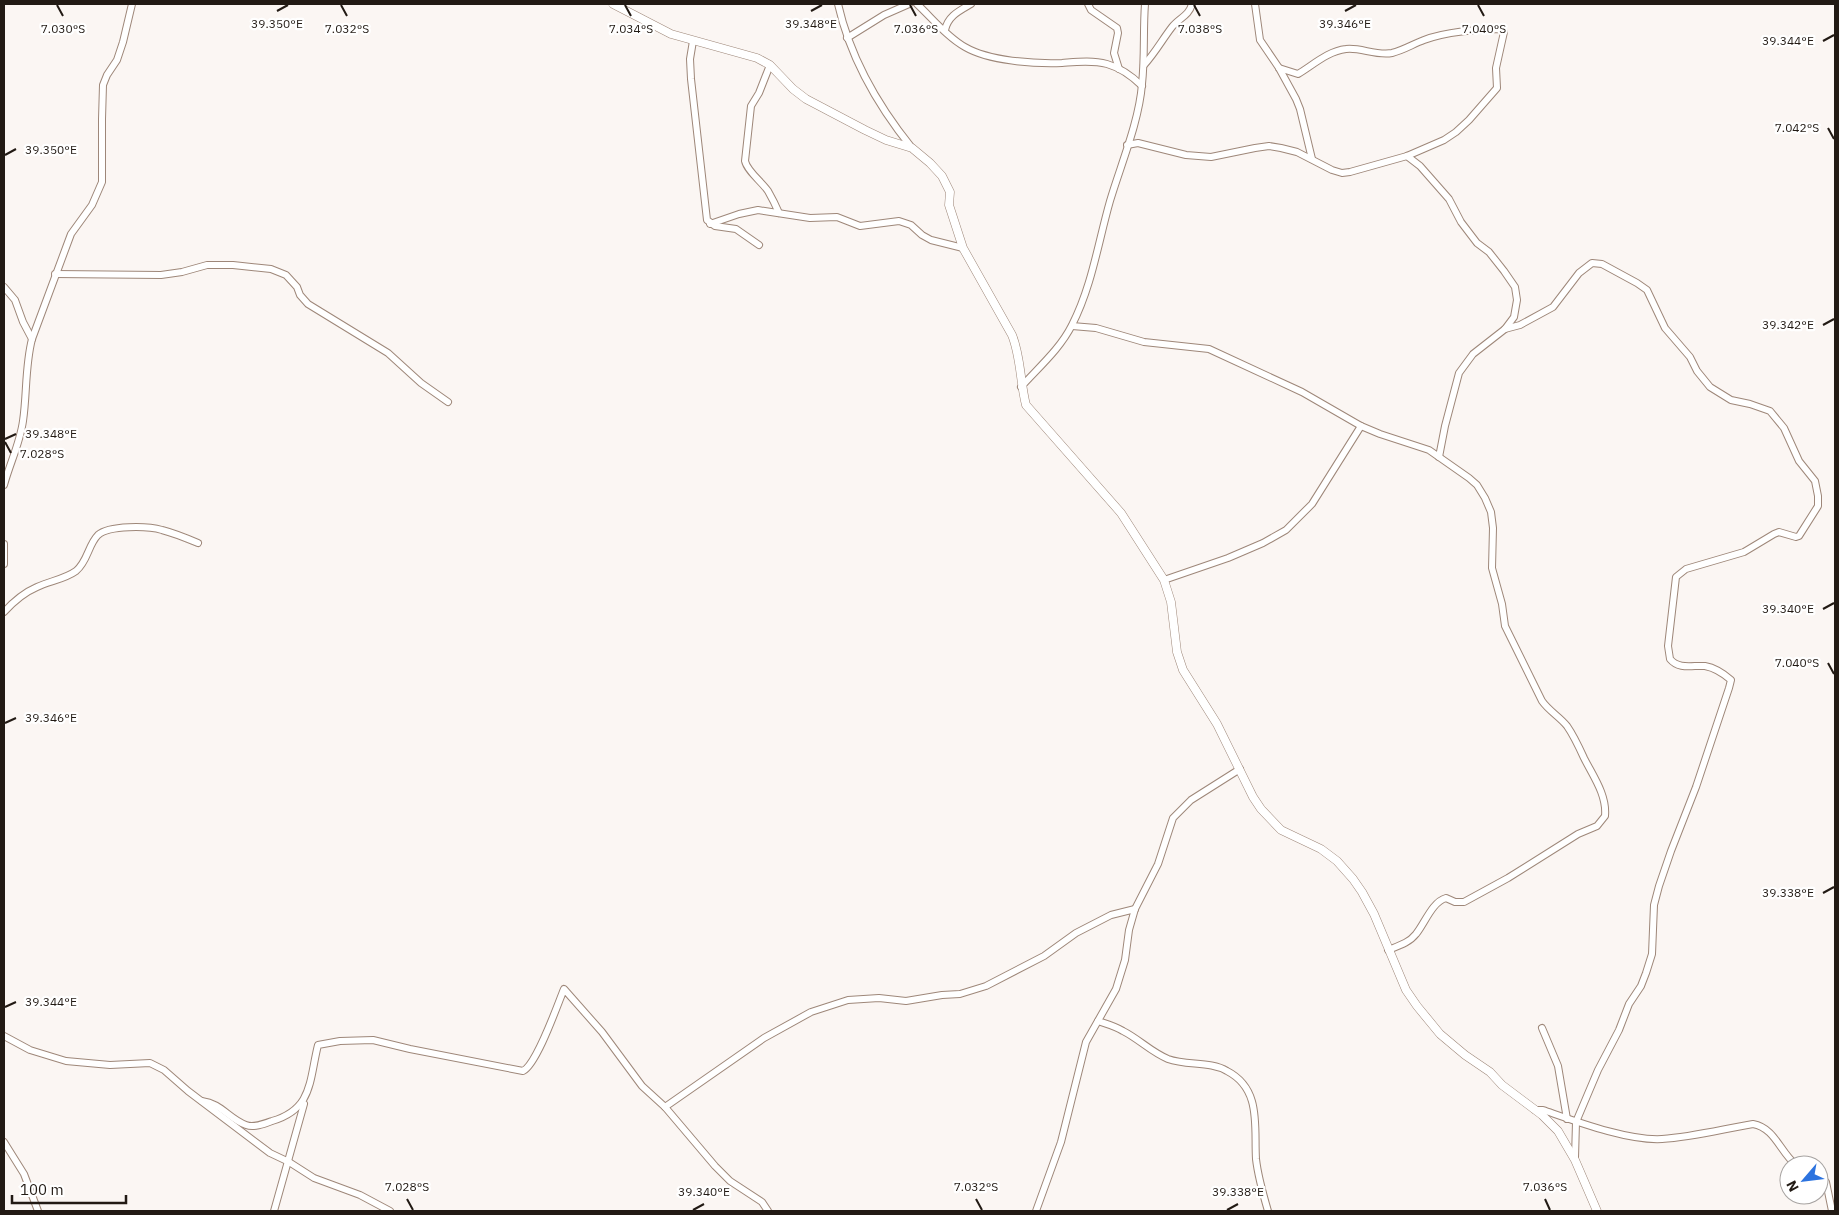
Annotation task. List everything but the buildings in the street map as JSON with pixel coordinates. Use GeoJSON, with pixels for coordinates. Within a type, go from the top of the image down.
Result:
{"type":"FeatureCollection","features":[{"type":"Feature","properties":{"kind":"street"},"geometry":{"type":"LineString","coordinates":[[4,485],[23,421],[28,353],[32,339],[71,234],[92,205],[102,182],[104,85],[107,75],[117,60],[132,4]]}},
{"type":"Feature","properties":{"kind":"street"},"geometry":{"type":"LineString","coordinates":[[613,4],[654,26],[693,41],[757,58],[770,65],[793,89],[806,99],[865,130],[912,148],[923,156],[942,176],[950,192],[949,205],[963,248],[1017,347],[1021,387],[1026,405],[1121,513],[1164,580],[1171,602],[1177,652],[1183,670],[1217,724],[1252,797],[1270,820],[1281,830],[1321,849],[1337,861],[1353,879],[1374,914],[1406,990],[1440,1034],[1465,1055],[1490,1072],[1515,1096],[1535,1110],[1558,1131],[1575,1160],[1597,1211]]}},
{"type":"Feature","properties":{"kind":"street"},"geometry":{"type":"LineString","coordinates":[[838,4],[847,38],[879,101],[894,125],[912,148]]}},
{"type":"Feature","properties":{"kind":"street"},"geometry":{"type":"LineString","coordinates":[[847,38],[884,14],[909,4]]}},
{"type":"Feature","properties":{"kind":"street"},"geometry":{"type":"LineString","coordinates":[[917,4],[966,48],[983,54],[1031,63],[1098,62],[1119,69],[1142,86]]}},
{"type":"Feature","properties":{"kind":"street"},"geometry":{"type":"LineString","coordinates":[[945,30],[947,21],[970,4]]}},
{"type":"Feature","properties":{"kind":"street"},"geometry":{"type":"LineString","coordinates":[[1088,4],[1091,10],[1116,28],[1118,33],[1114,53],[1119,69]]}},
{"type":"Feature","properties":{"kind":"street"},"geometry":{"type":"LineString","coordinates":[[1021,387],[1058,346],[1072,326],[1090,281],[1142,86],[1145,4]]}},
{"type":"Feature","properties":{"kind":"street"},"geometry":{"type":"LineString","coordinates":[[1144,65],[1159,48],[1173,26],[1188,12],[1192,4]]}},
{"type":"Feature","properties":{"kind":"street"},"geometry":{"type":"LineString","coordinates":[[1255,4],[1260,40],[1290,86],[1300,109],[1312,159]]}},
{"type":"Feature","properties":{"kind":"street"},"geometry":{"type":"LineString","coordinates":[[1127,145],[1138,143],[1186,155],[1211,157],[1238,150],[1269,146],[1291,150],[1342,173],[1406,156],[1444,140],[1456,132],[1494,93],[1497,88],[1496,68],[1504,32],[1500,29],[1476,30],[1440,36],[1424,40],[1406,49],[1389,53],[1347,49],[1328,55],[1298,74],[1279,68]]}},
{"type":"Feature","properties":{"kind":"street"},"geometry":{"type":"LineString","coordinates":[[693,41],[690,59],[691,79],[706,217],[710,224],[736,229],[759,245]]}},
{"type":"Feature","properties":{"kind":"street"},"geometry":{"type":"LineString","coordinates":[[770,65],[751,106],[745,161],[747,168],[760,180],[768,191],[779,213]]}},
{"type":"Feature","properties":{"kind":"street"},"geometry":{"type":"LineString","coordinates":[[1406,156],[1420,166],[1449,198],[1461,222],[1477,243],[1489,252],[1515,287],[1517,300],[1514,317],[1505,329],[1473,354],[1459,373],[1439,457]]}},
{"type":"Feature","properties":{"kind":"street"},"geometry":{"type":"LineString","coordinates":[[710,224],[758,210],[810,218],[837,217],[866,226],[900,221],[911,225],[931,240],[963,248]]}},
{"type":"Feature","properties":{"kind":"street"},"geometry":{"type":"LineString","coordinates":[[1505,329],[1520,325],[1553,307],[1579,273],[1592,263],[1602,264],[1647,290],[1665,328],[1690,357],[1710,387],[1731,400],[1770,410],[1784,428],[1799,461],[1815,482],[1818,496],[1818,506],[1799,536],[1791,537],[1780,532],[1744,552],[1686,569],[1676,577],[1668,646],[1670,659],[1680,666],[1705,666],[1718,670],[1731,680],[1696,787],[1659,886],[1654,905],[1652,954],[1646,974],[1641,986],[1628,1004],[1619,1030],[1598,1070],[1576,1122],[1574,1139],[1575,1160]]}},
{"type":"Feature","properties":{"kind":"street"},"geometry":{"type":"LineString","coordinates":[[55,274],[161,275],[217,264],[271,270],[292,280],[300,295],[308,304],[368,339],[388,353],[421,383],[448,402]]}},
{"type":"Feature","properties":{"kind":"street"},"geometry":{"type":"LineString","coordinates":[[4,287],[15,300],[32,339]]}},
{"type":"Feature","properties":{"kind":"street"},"geometry":{"type":"LineString","coordinates":[[1072,326],[1096,328],[1144,342],[1209,349],[1302,392],[1361,426],[1429,450],[1469,478],[1477,485],[1485,498],[1491,512],[1493,528],[1492,568],[1502,604],[1505,626],[1542,701],[1549,711],[1566,725],[1576,739],[1596,778],[1606,813],[1597,826],[1578,834],[1508,878],[1464,902],[1456,902],[1446,898],[1438,902],[1415,935],[1408,941],[1388,950]]}},
{"type":"Feature","properties":{"kind":"street"},"geometry":{"type":"LineString","coordinates":[[1164,580],[1228,558],[1263,543],[1286,530],[1312,504],[1361,426]]}},
{"type":"Feature","properties":{"kind":"street"},"geometry":{"type":"LineString","coordinates":[[4,612],[26,592],[65,577],[76,570],[84,562],[94,541],[99,535],[110,529],[160,529],[198,543]]}},
{"type":"Feature","properties":{"kind":"street"},"geometry":{"type":"LineString","coordinates":[[4,544],[4,564]]}},
{"type":"Feature","properties":{"kind":"street"},"geometry":{"type":"LineString","coordinates":[[1036,1211],[1061,1142],[1086,1042],[1116,990],[1135,909],[1158,864],[1173,818],[1191,800],[1240,769]]}},
{"type":"Feature","properties":{"kind":"street"},"geometry":{"type":"LineString","coordinates":[[665,1107],[764,1038],[811,1012],[848,1000],[879,998],[906,1001],[960,994],[986,986],[1044,956],[1076,933],[1111,915],[1135,909]]}},
{"type":"Feature","properties":{"kind":"street"},"geometry":{"type":"LineString","coordinates":[[274,1211],[289,1162],[318,1045],[340,1041],[378,1041],[523,1071],[528,1067],[539,1049],[564,990],[602,1032],[642,1086],[665,1107],[723,1175],[757,1198],[768,1211]]}},
{"type":"Feature","properties":{"kind":"street"},"geometry":{"type":"LineString","coordinates":[[1098,1021],[1124,1031],[1154,1053],[1170,1060],[1212,1066],[1226,1070],[1238,1077],[1246,1087],[1255,1109],[1258,1176],[1268,1211]]}},
{"type":"Feature","properties":{"kind":"street"},"geometry":{"type":"LineString","coordinates":[[1542,1028],[1558,1066],[1567,1119]]}},
{"type":"Feature","properties":{"kind":"street"},"geometry":{"type":"LineString","coordinates":[[4,1036],[30,1050],[66,1061],[110,1065],[150,1063],[164,1070],[260,1147],[314,1178],[360,1195],[390,1211]]}},
{"type":"Feature","properties":{"kind":"street"},"geometry":{"type":"LineString","coordinates":[[202,1101],[214,1104],[241,1122],[252,1126],[288,1116],[305,1100]]}},
{"type":"Feature","properties":{"kind":"street"},"geometry":{"type":"LineString","coordinates":[[1535,1110],[1543,1110],[1576,1122],[1631,1136],[1662,1139],[1754,1124],[1768,1130],[1788,1155]]}},
{"type":"Feature","properties":{"kind":"street"},"geometry":{"type":"LineString","coordinates":[[4,1142],[24,1174],[38,1211]]}},
{"type":"Feature","properties":{"kind":"street"},"geometry":{"type":"LineString","coordinates":[[1829,1196],[1832,1211]]}}]}
